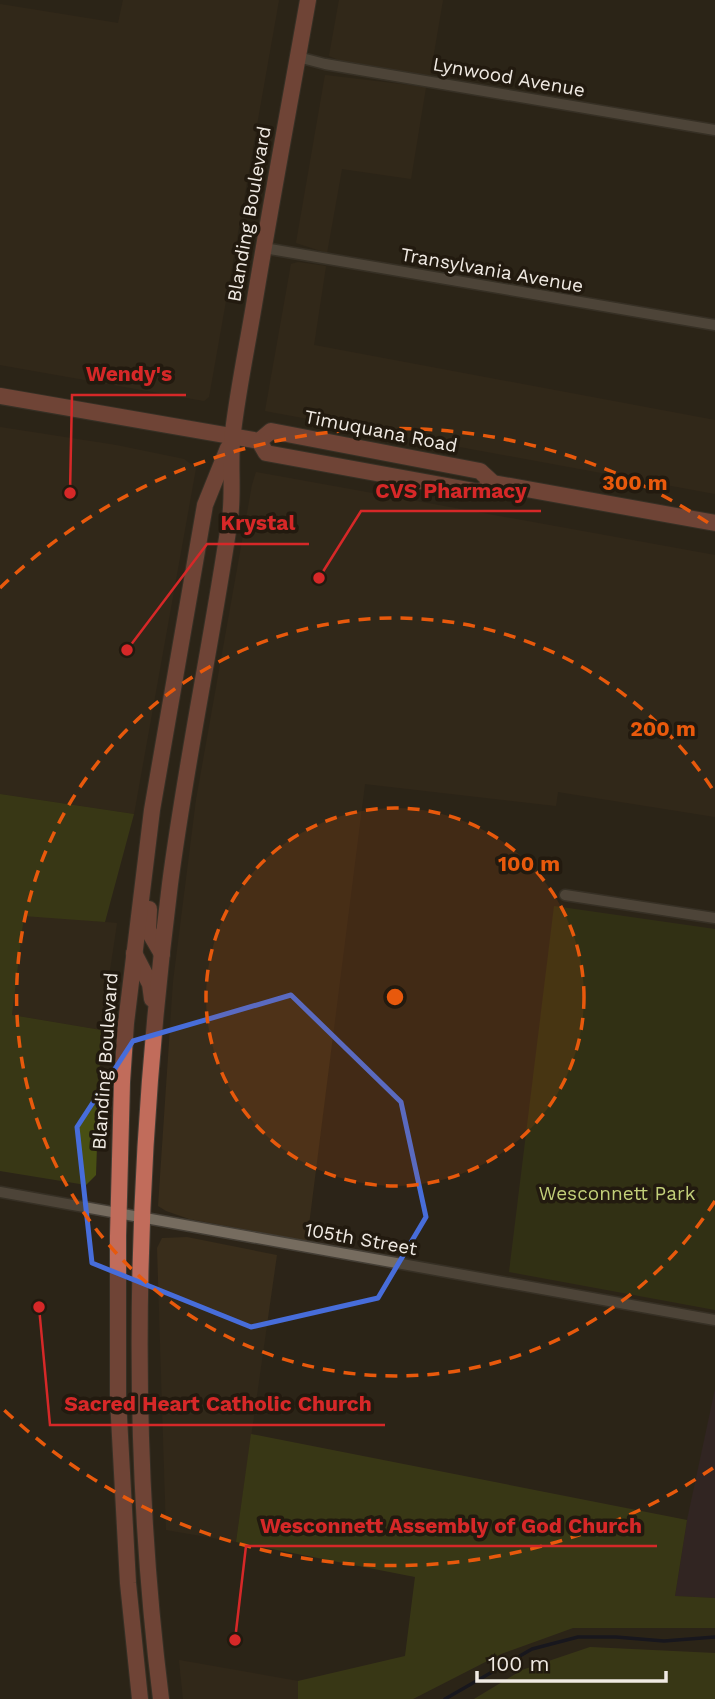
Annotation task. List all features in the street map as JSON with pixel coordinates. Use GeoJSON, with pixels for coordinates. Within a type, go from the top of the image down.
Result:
{"type":"FeatureCollection","features":[{"type":"Feature","properties":{"kind":"main road","name":"Blanding Boulevard"},"geometry":{"type":"LineString","coordinates":[[160,1694],[142,1478],[140,1387],[142,1218],[154,1022],[187,767],[231,513],[232,436],[308,0]]}},
{"type":"Feature","properties":{"kind":"main road","name":"Timuquana Road"},"geometry":{"type":"LineString","coordinates":[[0,396],[259,441],[271,431],[480,471],[493,483],[715,523]]}},
{"type":"Feature","properties":{"kind":"main road","name":"Blanding Boulevard"},"geometry":{"type":"LineString","coordinates":[[139,1695],[128,1583],[117,1318],[122,1082],[134,953],[152,810],[205,505],[232,436]]}},
{"type":"Feature","properties":{"kind":"main road"},"geometry":{"type":"LineString","coordinates":[[148,842],[156,865],[148,930],[162,954]]}},
{"type":"Feature","properties":{"kind":"main road"},"geometry":{"type":"LineString","coordinates":[[134,953],[150,984],[154,1022]]}},
{"type":"Feature","properties":{"kind":"street","name":"Lynwood Avenue"},"geometry":{"type":"LineString","coordinates":[[298,57],[325,64],[715,130]]}},
{"type":"Feature","properties":{"kind":"street","name":"Transylvania Avenue"},"geometry":{"type":"LineString","coordinates":[[264,248],[715,325]]}},
{"type":"Feature","properties":{"kind":"street"},"geometry":{"type":"LineString","coordinates":[[565,895],[715,918]]}},
{"type":"Feature","properties":{"kind":"street","name":"105th Street"},"geometry":{"type":"LineString","coordinates":[[0,1192],[715,1320]]}},
{"type":"Feature","properties":{"kind":"street"},"geometry":{"type":"LineString","coordinates":[[122,1479],[142,1478]]}},
{"type":"Feature","properties":{"kind":"street"},"geometry":{"type":"LineString","coordinates":[[139,1695],[160,1694]]}},
{"type":"Feature","properties":{"kind":"highlighted area"},"geometry":{"type":"Polygon","coordinates":[[[291,995],[401,1102],[426,1217],[378,1298],[251,1327],[92,1263],[77,1127],[133,1041],[291,995]]]}},
{"type":"Feature","properties":{"kind":"shaded area"},"geometry":{"type":"Polygon","coordinates":[[[123,0],[279,0],[209,397],[204,401],[0,365],[0,4],[118,23],[123,0]]]}},
{"type":"Feature","properties":{"kind":"shaded area"},"geometry":{"type":"Polygon","coordinates":[[[339,0],[443,0],[430,76],[341,61],[329,56],[339,0]]]}},
{"type":"Feature","properties":{"kind":"shaded area"},"geometry":{"type":"Polygon","coordinates":[[[325,75],[426,87],[411,179],[342,169],[327,253],[296,243],[325,75]]]}},
{"type":"Feature","properties":{"kind":"shaded area"},"geometry":{"type":"Polygon","coordinates":[[[298,262],[326,266],[314,345],[715,420],[715,494],[265,411],[291,264],[298,262]]]}},
{"type":"Feature","properties":{"kind":"shaded area"},"geometry":{"type":"Polygon","coordinates":[[[0,427],[116,445],[184,459],[196,468],[134,814],[0,794],[0,427]]]}},
{"type":"Feature","properties":{"kind":"shaded area"},"geometry":{"type":"Polygon","coordinates":[[[256,472],[715,555],[715,817],[558,792],[556,806],[365,784],[307,1241],[189,1219],[158,1206],[173,982],[196,800],[256,472]]]}},
{"type":"Feature","properties":{"kind":"shaded area"},"geometry":{"type":"Polygon","coordinates":[[[24,915],[117,923],[101,1030],[12,1015],[24,915]]]}},
{"type":"Feature","properties":{"kind":"shaded area"},"geometry":{"type":"Polygon","coordinates":[[[187,1237],[277,1255],[236,1542],[166,1530],[157,1248],[162,1238],[187,1237]]]}},
{"type":"Feature","properties":{"kind":"shaded area"},"geometry":{"type":"Polygon","coordinates":[[[715,1389],[715,1598],[675,1596],[687,1520],[715,1389]]]}},
{"type":"Feature","properties":{"kind":"shaded area"},"geometry":{"type":"Polygon","coordinates":[[[179,1660],[298,1681],[298,1699],[183,1699],[179,1660]]]}},
{"type":"Feature","properties":{"kind":"green space"},"geometry":{"type":"Polygon","coordinates":[[[0,794],[134,814],[105,922],[24,916],[12,1015],[101,1030],[96,1175],[86,1185],[0,1171],[0,794]]]}},
{"type":"Feature","properties":{"kind":"green space","name":"Wesconnett Park"},"geometry":{"type":"Polygon","coordinates":[[[554,906],[715,929],[715,1310],[509,1272],[554,906]]]}},
{"type":"Feature","properties":{"kind":"green space"},"geometry":{"type":"Polygon","coordinates":[[[251,1434],[687,1520],[675,1596],[715,1598],[715,1628],[573,1628],[501,1654],[413,1699],[298,1699],[298,1681],[405,1656],[415,1577],[236,1542],[251,1434]]]}},
{"type":"Feature","properties":{"kind":"green space"},"geometry":{"type":"Polygon","coordinates":[[[590,1647],[715,1653],[715,1699],[474,1699],[522,1670],[590,1647]]]}},
{"type":"Feature","properties":{"kind":"waterway"},"geometry":{"type":"LineString","coordinates":[[445,1699],[532,1649],[578,1637],[664,1641],[715,1637]]}},
{"type":"Feature","properties":{"kind":"place","name":"Wendy's"},"geometry":{"type":"Point","coordinates":[70,493]}},
{"type":"Feature","properties":{"kind":"place","name":"CVS Pharmacy"},"geometry":{"type":"Point","coordinates":[319,578]}},
{"type":"Feature","properties":{"kind":"place","name":"Krystal"},"geometry":{"type":"Point","coordinates":[127,650]}},
{"type":"Feature","properties":{"kind":"place","name":"Sacred Heart Catholic Church"},"geometry":{"type":"Point","coordinates":[39,1307]}},
{"type":"Feature","properties":{"kind":"place","name":"Wesconnett Assembly of God Church"},"geometry":{"type":"Point","coordinates":[235,1640]}}]}
